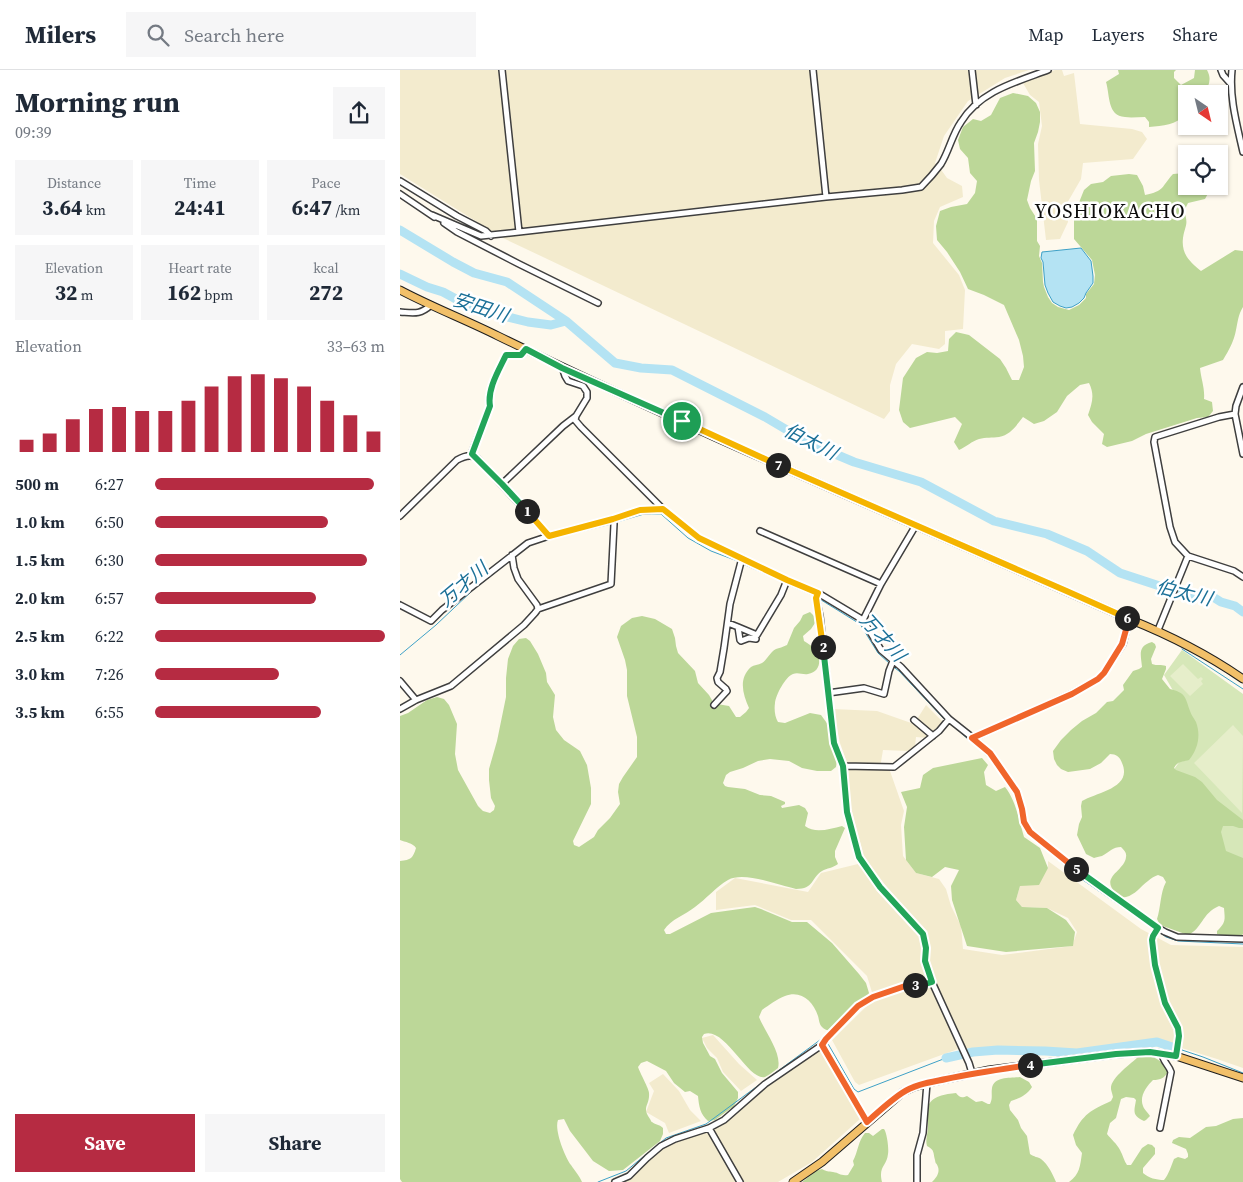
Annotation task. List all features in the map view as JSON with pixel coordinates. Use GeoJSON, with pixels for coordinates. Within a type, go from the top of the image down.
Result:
{"type":"FeatureCollection","features":[{"type":"Feature","properties":{"kind":"main road"},"geometry":{"type":"LineString","coordinates":[[400,290],[526,349],[562,368],[742,449],[1158,630],[1194,648],[1243,679]]}},
{"type":"Feature","properties":{"kind":"main road"},"geometry":{"type":"LineString","coordinates":[[793,1182],[822,1162],[903,1092],[927,1083],[972,1073],[1116,1054],[1150,1052],[1176,1056],[1243,1078]]}},
{"type":"Feature","properties":{"kind":"street"},"geometry":{"type":"LineString","coordinates":[[502,70],[519,232]]}},
{"type":"Feature","properties":{"kind":"street"},"geometry":{"type":"LineString","coordinates":[[813,70],[826,197]]}},
{"type":"Feature","properties":{"kind":"street"},"geometry":{"type":"LineString","coordinates":[[972,70],[976,105]]}},
{"type":"Feature","properties":{"kind":"street"},"geometry":{"type":"LineString","coordinates":[[432,216],[481,236],[491,236],[921,187],[941,163],[960,122],[966,114],[988,94],[999,88],[1048,70]]}},
{"type":"Feature","properties":{"kind":"street"},"geometry":{"type":"LineString","coordinates":[[1221,70],[1231,85]]}},
{"type":"Feature","properties":{"kind":"street"},"geometry":{"type":"LineString","coordinates":[[1232,70],[1231,85],[1234,109],[1243,152]]}},
{"type":"Feature","properties":{"kind":"street"},"geometry":{"type":"LineString","coordinates":[[400,181],[457,216],[486,231],[491,236]]}},
{"type":"Feature","properties":{"kind":"street"},"geometry":{"type":"LineString","coordinates":[[400,194],[457,232],[598,303]]}},
{"type":"Feature","properties":{"kind":"street"},"geometry":{"type":"LineString","coordinates":[[400,312],[419,313],[431,305]]}},
{"type":"Feature","properties":{"kind":"street"},"geometry":{"type":"LineString","coordinates":[[472,456],[490,406],[488,400],[492,388],[506,355],[521,355],[526,349]]}},
{"type":"Feature","properties":{"kind":"street"},"geometry":{"type":"LineString","coordinates":[[502,484],[576,416],[587,398],[587,392],[583,386],[568,380],[562,368]]}},
{"type":"Feature","properties":{"kind":"street"},"geometry":{"type":"LineString","coordinates":[[1243,387],[1235,414],[1243,454]]}},
{"type":"Feature","properties":{"kind":"street"},"geometry":{"type":"LineString","coordinates":[[1235,414],[1219,416],[1156,437],[1154,442],[1170,527],[1175,542],[1188,558],[1234,571],[1243,577]]}},
{"type":"Feature","properties":{"kind":"street"},"geometry":{"type":"LineString","coordinates":[[576,416],[575,420],[580,427],[663,509],[699,538],[741,561],[786,583],[817,595],[863,620],[892,664],[901,667],[949,719],[990,753],[1017,792],[1024,822],[1030,832],[1065,861],[1158,928],[1176,937],[1243,939]]}},
{"type":"Feature","properties":{"kind":"street"},"geometry":{"type":"LineString","coordinates":[[400,516],[457,460],[465,456],[472,456],[477,458],[549,536]]}},
{"type":"Feature","properties":{"kind":"street"},"geometry":{"type":"LineString","coordinates":[[400,605],[430,621],[512,558],[528,543],[549,536],[614,522],[640,510],[663,509]]}},
{"type":"Feature","properties":{"kind":"street"},"geometry":{"type":"LineString","coordinates":[[400,709],[416,700],[451,686],[524,625],[538,609],[610,584],[614,522]]}},
{"type":"Feature","properties":{"kind":"street"},"geometry":{"type":"LineString","coordinates":[[863,620],[881,584],[916,525]]}},
{"type":"Feature","properties":{"kind":"street"},"geometry":{"type":"LineString","coordinates":[[760,531],[881,584]]}},
{"type":"Feature","properties":{"kind":"street"},"geometry":{"type":"LineString","coordinates":[[512,558],[518,579],[538,609]]}},
{"type":"Feature","properties":{"kind":"street"},"geometry":{"type":"LineString","coordinates":[[1158,630],[1188,558]]}},
{"type":"Feature","properties":{"kind":"street"},"geometry":{"type":"LineString","coordinates":[[714,705],[727,691],[718,682],[717,678],[720,672],[730,604],[741,561]]}},
{"type":"Feature","properties":{"kind":"street"},"geometry":{"type":"LineString","coordinates":[[728,623],[757,635],[786,583]]}},
{"type":"Feature","properties":{"kind":"street"},"geometry":{"type":"LineString","coordinates":[[817,595],[834,743],[843,766],[847,812],[859,857],[880,887],[923,934],[926,948],[925,961],[932,982],[972,1073]]}},
{"type":"Feature","properties":{"kind":"street"},"geometry":{"type":"LineString","coordinates":[[972,738],[1072,694],[1098,679],[1104,673],[1122,644],[1129,619]]}},
{"type":"Feature","properties":{"kind":"street"},"geometry":{"type":"LineString","coordinates":[[738,627],[741,641],[749,638],[756,639]]}},
{"type":"Feature","properties":{"kind":"street"},"geometry":{"type":"LineString","coordinates":[[828,693],[864,688],[884,694],[892,664]]}},
{"type":"Feature","properties":{"kind":"street"},"geometry":{"type":"LineString","coordinates":[[400,681],[416,700]]}},
{"type":"Feature","properties":{"kind":"street"},"geometry":{"type":"LineString","coordinates":[[843,766],[894,767],[939,731],[949,719]]}},
{"type":"Feature","properties":{"kind":"street"},"geometry":{"type":"LineString","coordinates":[[914,720],[933,736]]}},
{"type":"Feature","properties":{"kind":"street"},"geometry":{"type":"LineString","coordinates":[[1158,928],[1152,940],[1155,965],[1165,1003],[1178,1028],[1179,1036],[1176,1056]]}},
{"type":"Feature","properties":{"kind":"street"},"geometry":{"type":"LineString","coordinates":[[615,1182],[629,1176],[661,1146],[674,1139],[709,1128],[724,1120],[765,1084],[822,1045],[858,1006],[873,997],[911,984],[922,985],[932,982]]}},
{"type":"Feature","properties":{"kind":"street"},"geometry":{"type":"LineString","coordinates":[[822,1045],[867,1122]]}},
{"type":"Feature","properties":{"kind":"street"},"geometry":{"type":"LineString","coordinates":[[1160,1128],[1171,1072],[1163,1059],[1162,1053]]}},
{"type":"Feature","properties":{"kind":"street"},"geometry":{"type":"LineString","coordinates":[[917,1182],[917,1155],[923,1133],[927,1083]]}},
{"type":"Feature","properties":{"kind":"street"},"geometry":{"type":"LineString","coordinates":[[709,1128],[740,1182]]}},
{"type":"Feature","properties":{"kind":"shaded area"},"geometry":{"type":"Polygon","coordinates":[[[400,70],[1029,70],[1005,78],[968,101],[944,136],[935,163],[947,178],[962,186],[963,197],[940,207],[934,221],[933,243],[959,275],[965,290],[963,329],[945,331],[945,344],[939,349],[912,344],[896,364],[890,385],[890,411],[884,419],[503,238],[400,174],[400,70]]]}},
{"type":"Feature","properties":{"kind":"shaded area"},"geometry":{"type":"Polygon","coordinates":[[[1055,70],[1062,70],[1064,76],[1074,73],[1080,124],[1132,129],[1142,132],[1147,139],[1133,159],[1083,163],[1081,179],[1066,205],[1068,222],[1060,239],[1046,240],[1039,180],[1038,144],[1042,126],[1039,102],[1030,95],[1023,83],[1055,70]]]}},
{"type":"Feature","properties":{"kind":"shaded area"},"geometry":{"type":"Polygon","coordinates":[[[926,705],[943,722],[927,738],[916,737],[915,746],[908,751],[883,750],[880,768],[890,771],[904,811],[901,825],[903,856],[916,873],[939,879],[946,889],[951,906],[961,926],[963,949],[1002,955],[1072,946],[1077,932],[1068,918],[1047,908],[1022,907],[1016,900],[1020,886],[1048,868],[1048,861],[1141,929],[1171,945],[1243,947],[1243,1068],[1156,1040],[1119,1047],[1079,1050],[964,1048],[934,980],[913,987],[923,988],[931,985],[958,1049],[859,1085],[855,1082],[832,1040],[874,999],[867,976],[811,920],[791,920],[755,905],[716,910],[716,892],[735,878],[808,892],[821,873],[858,864],[919,933],[922,952],[929,950],[925,933],[864,857],[851,808],[846,760],[840,743],[833,709],[877,711],[914,724],[926,705]]]}},
{"type":"Feature","properties":{"kind":"shaded area"},"geometry":{"type":"Polygon","coordinates":[[[713,1035],[739,1064],[757,1080],[741,1091],[723,1072],[717,1058],[707,1048],[702,1038],[713,1035]]]}},
{"type":"Feature","properties":{"kind":"shaded area"},"geometry":{"type":"Polygon","coordinates":[[[821,1048],[860,1119],[812,1162],[778,1182],[620,1182],[630,1177],[663,1148],[728,1121],[767,1087],[821,1048]]]}},
{"type":"Feature","properties":{"kind":"shaded area"},"geometry":{"type":"Polygon","coordinates":[[[663,1074],[679,1091],[690,1110],[701,1121],[669,1133],[665,1123],[646,1112],[654,1091],[649,1083],[663,1074]]]}},
{"type":"Feature","properties":{"kind":"green space"},"geometry":{"type":"Polygon","coordinates":[[[1118,70],[1176,70],[1174,78],[1181,85],[1178,85],[1178,121],[1149,127],[1149,122],[1145,117],[1119,116],[1115,113],[1110,104],[1106,82],[1119,74],[1118,70]]]}},
{"type":"Feature","properties":{"kind":"green space"},"geometry":{"type":"Polygon","coordinates":[[[1195,70],[1207,70],[1208,85],[1181,85],[1194,78],[1195,70]]]}},
{"type":"Feature","properties":{"kind":"green space"},"geometry":{"type":"Polygon","coordinates":[[[1013,93],[1028,96],[1036,103],[1040,112],[1040,122],[1034,143],[1035,171],[1027,200],[1037,219],[1037,241],[1040,246],[1039,256],[1042,263],[1044,287],[1052,303],[1058,307],[1069,310],[1079,305],[1086,298],[1086,294],[1094,284],[1095,275],[1092,260],[1074,239],[1074,215],[1084,190],[1091,184],[1103,182],[1111,176],[1137,175],[1145,195],[1159,190],[1173,174],[1178,174],[1178,195],[1207,195],[1205,199],[1188,203],[1184,211],[1186,222],[1183,249],[1190,261],[1201,271],[1235,250],[1243,251],[1243,307],[1239,315],[1233,342],[1223,360],[1200,368],[1204,399],[1212,402],[1213,411],[1208,417],[1197,418],[1146,434],[1132,441],[1107,447],[1102,444],[1104,434],[1088,415],[1092,403],[1089,383],[1080,385],[1067,396],[1057,412],[1044,421],[1034,424],[1023,417],[1006,434],[999,437],[979,439],[959,450],[954,442],[962,424],[955,417],[910,428],[903,422],[899,410],[903,378],[916,358],[927,352],[948,351],[949,339],[956,332],[969,335],[1000,359],[1012,380],[1019,380],[1024,367],[1019,340],[1004,305],[968,289],[960,272],[937,240],[936,226],[940,211],[967,204],[975,193],[977,181],[970,173],[968,158],[960,149],[958,140],[963,127],[973,119],[981,121],[991,115],[1000,98],[1013,93]]]}},
{"type":"Feature","properties":{"kind":"green space"},"geometry":{"type":"Polygon","coordinates":[[[810,612],[814,616],[815,623],[803,636],[804,641],[816,650],[819,665],[812,673],[795,673],[787,679],[777,696],[775,713],[778,722],[785,723],[810,713],[821,715],[829,726],[837,760],[836,767],[831,771],[817,771],[802,768],[789,761],[770,759],[758,761],[730,772],[726,775],[723,783],[728,787],[745,789],[760,795],[771,796],[785,802],[781,806],[782,808],[799,805],[805,808],[808,813],[805,826],[813,830],[842,826],[845,828],[835,851],[838,864],[822,871],[809,885],[802,889],[752,878],[743,877],[728,880],[695,907],[670,923],[664,930],[666,934],[670,934],[711,913],[755,907],[792,922],[807,922],[832,943],[859,974],[866,983],[869,993],[867,998],[832,1030],[822,1027],[810,1001],[796,994],[776,1000],[762,1010],[759,1017],[775,1049],[779,1062],[778,1068],[765,1077],[758,1076],[751,1071],[720,1038],[712,1034],[704,1034],[702,1037],[703,1043],[710,1056],[715,1059],[722,1073],[738,1092],[738,1098],[734,1106],[715,1120],[708,1121],[703,1116],[698,1096],[690,1091],[685,1092],[674,1083],[666,1071],[647,1061],[641,1063],[638,1067],[649,1093],[646,1108],[647,1115],[651,1122],[663,1128],[663,1134],[660,1141],[623,1170],[609,1171],[593,1161],[570,1131],[564,1119],[558,1120],[559,1137],[566,1156],[582,1182],[402,1182],[400,1179],[400,861],[411,858],[416,848],[400,840],[400,716],[427,700],[437,697],[444,699],[449,705],[457,724],[455,754],[458,770],[478,806],[483,811],[490,813],[494,810],[495,806],[491,798],[489,769],[506,697],[508,659],[513,646],[519,639],[526,638],[538,654],[546,673],[547,682],[555,695],[553,717],[556,730],[564,740],[580,751],[587,765],[591,788],[591,804],[573,841],[574,845],[579,847],[594,837],[620,804],[619,784],[637,757],[637,737],[627,696],[627,670],[617,637],[621,626],[632,618],[642,616],[655,619],[672,629],[678,653],[695,671],[698,683],[713,702],[729,706],[736,717],[740,717],[749,708],[743,687],[744,676],[751,667],[764,662],[774,650],[787,645],[794,628],[803,615],[810,612]]]}},
{"type":"Feature","properties":{"kind":"green space"},"geometry":{"type":"Polygon","coordinates":[[[1152,642],[1156,647],[1151,659],[1152,664],[1166,666],[1162,679],[1170,689],[1184,696],[1198,727],[1198,742],[1192,756],[1189,760],[1178,763],[1174,768],[1202,782],[1217,800],[1243,820],[1243,828],[1223,826],[1221,832],[1226,851],[1243,858],[1242,935],[1224,936],[1217,934],[1225,918],[1224,908],[1219,906],[1213,909],[1196,929],[1188,935],[1160,925],[1157,919],[1166,882],[1163,877],[1158,875],[1132,894],[1121,897],[1110,883],[1111,878],[1125,862],[1126,853],[1124,850],[1121,847],[1116,848],[1094,858],[1086,854],[1077,835],[1082,817],[1082,801],[1118,784],[1124,771],[1122,763],[1118,756],[1110,754],[1101,763],[1090,769],[1068,772],[1057,765],[1053,751],[1071,730],[1096,713],[1107,702],[1113,701],[1124,690],[1123,685],[1133,671],[1142,667],[1142,649],[1152,642]]]}},
{"type":"Feature","properties":{"kind":"green space"},"geometry":{"type":"Polygon","coordinates":[[[1182,650],[1243,694],[1243,870],[1224,852],[1170,775],[1197,737],[1192,723],[1164,675],[1182,650]]]}},
{"type":"Feature","properties":{"kind":"green space"},"geometry":{"type":"Polygon","coordinates":[[[1183,664],[1198,679],[1201,677],[1203,679],[1201,681],[1203,684],[1190,696],[1170,676],[1183,664]]]}},
{"type":"Feature","properties":{"kind":"green space"},"geometry":{"type":"Polygon","coordinates":[[[1233,725],[1243,736],[1242,813],[1194,763],[1233,725]]]}},
{"type":"Feature","properties":{"kind":"green space"},"geometry":{"type":"Polygon","coordinates":[[[982,758],[988,765],[984,772],[986,785],[996,791],[1005,787],[1009,792],[1015,804],[1024,837],[1040,848],[1048,868],[1039,885],[1020,886],[1016,900],[1022,907],[1047,908],[1066,920],[1075,932],[1073,946],[1006,952],[967,946],[952,900],[951,886],[959,870],[945,867],[932,877],[916,873],[906,860],[904,827],[907,807],[901,792],[920,788],[923,775],[933,768],[982,758]]]}},
{"type":"Feature","properties":{"kind":"green space"},"geometry":{"type":"Polygon","coordinates":[[[1139,1056],[1156,1059],[1168,1072],[1162,1078],[1153,1080],[1144,1091],[1142,1102],[1150,1116],[1146,1120],[1144,1121],[1136,1115],[1134,1110],[1136,1100],[1126,1097],[1121,1099],[1116,1118],[1110,1123],[1107,1134],[1119,1148],[1127,1165],[1131,1165],[1142,1148],[1148,1144],[1152,1145],[1155,1148],[1155,1154],[1143,1168],[1143,1173],[1158,1180],[1164,1180],[1169,1173],[1174,1159],[1178,1157],[1185,1159],[1188,1157],[1186,1149],[1172,1143],[1173,1140],[1179,1137],[1190,1138],[1206,1127],[1243,1118],[1243,1182],[1069,1182],[1073,1179],[1080,1166],[1082,1153],[1076,1145],[1073,1135],[1080,1122],[1098,1107],[1111,1101],[1113,1097],[1111,1089],[1114,1080],[1139,1056]]]}},
{"type":"Feature","properties":{"kind":"green space"},"geometry":{"type":"Polygon","coordinates":[[[1020,1077],[1029,1082],[1032,1087],[1023,1096],[1011,1101],[1009,1105],[1010,1110],[1027,1136],[1030,1154],[1044,1161],[1056,1182],[932,1182],[937,1175],[938,1169],[933,1152],[926,1144],[926,1139],[928,1107],[932,1100],[939,1096],[956,1093],[961,1097],[967,1096],[976,1102],[982,1101],[990,1104],[993,1084],[996,1081],[1003,1078],[1020,1077]]]}},
{"type":"Feature","properties":{"kind":"green space"},"geometry":{"type":"Polygon","coordinates":[[[884,1129],[888,1141],[888,1152],[881,1173],[882,1182],[802,1182],[816,1171],[822,1169],[848,1175],[854,1165],[853,1161],[859,1143],[865,1133],[873,1136],[884,1129]]]}},
{"type":"Feature","properties":{"kind":"water"},"geometry":{"type":"Polygon","coordinates":[[[1081,248],[1091,261],[1093,283],[1079,303],[1066,308],[1053,302],[1048,293],[1041,258],[1042,252],[1081,248]]]}},
{"type":"Feature","properties":{"kind":"waterway","name":"伯太川"},"geometry":{"type":"LineString","coordinates":[[400,230],[474,273],[507,282],[566,321],[615,363],[641,368],[672,370],[765,417],[809,443],[854,462],[921,482],[994,521],[1047,534],[1087,551],[1120,573],[1181,593],[1213,597],[1221,602],[1235,606],[1243,612]]}},
{"type":"Feature","properties":{"kind":"waterway","name":"安田川"},"geometry":{"type":"LineString","coordinates":[[400,274],[427,287],[443,292],[467,305],[496,314],[528,322],[551,325],[566,321]]}},
{"type":"Feature","properties":{"kind":"waterway","name":"万才川"},"geometry":{"type":"LineString","coordinates":[[617,522],[644,514],[661,514],[688,538],[711,551],[740,562]]}},
{"type":"Feature","properties":{"kind":"waterway","name":"万才川"},"geometry":{"type":"LineString","coordinates":[[539,542],[611,524]]}},
{"type":"Feature","properties":{"kind":"waterway","name":"万才川"},"geometry":{"type":"LineString","coordinates":[[514,557],[531,545]]}},
{"type":"Feature","properties":{"kind":"waterway","name":"万才川"},"geometry":{"type":"LineString","coordinates":[[400,655],[436,625],[473,590],[511,560]]}},
{"type":"Feature","properties":{"kind":"waterway","name":"万才川"},"geometry":{"type":"LineString","coordinates":[[743,564],[783,582]]}},
{"type":"Feature","properties":{"kind":"waterway","name":"万才川"},"geometry":{"type":"LineString","coordinates":[[786,584],[815,596]]}},
{"type":"Feature","properties":{"kind":"waterway","name":"万才川"},"geometry":{"type":"LineString","coordinates":[[818,598],[860,624],[878,653],[889,663]]}},
{"type":"Feature","properties":{"kind":"waterway"},"geometry":{"type":"LineString","coordinates":[[1182,649],[1243,689]]}},
{"type":"Feature","properties":{"kind":"waterway","name":"万才川"},"geometry":{"type":"LineString","coordinates":[[892,666],[945,720]]}},
{"type":"Feature","properties":{"kind":"waterway","name":"万才川"},"geometry":{"type":"LineString","coordinates":[[949,722],[988,757],[1014,793],[1017,801]]}},
{"type":"Feature","properties":{"kind":"waterway","name":"万才川"},"geometry":{"type":"LineString","coordinates":[[1019,808],[1022,825],[1027,834],[1083,880],[1155,930]]}},
{"type":"Feature","properties":{"kind":"waterway","name":"万才川"},"geometry":{"type":"LineString","coordinates":[[1159,932],[1166,937],[1178,941],[1243,944]]}},
{"type":"Feature","properties":{"kind":"waterway"},"geometry":{"type":"LineString","coordinates":[[598,1182],[626,1171],[666,1138],[706,1124],[820,1040],[823,1041]]}},
{"type":"Feature","properties":{"kind":"waterway"},"geometry":{"type":"LineString","coordinates":[[827,1042],[854,1089],[858,1092],[946,1058]]}},
{"type":"Feature","properties":{"kind":"waterway"},"geometry":{"type":"LineString","coordinates":[[946,1058],[973,1052],[998,1050],[1077,1053],[1157,1042],[1172,1047]]}},
{"type":"Feature","properties":{"kind":"waterway"},"geometry":{"type":"LineString","coordinates":[[1182,1050],[1243,1073]]}},
{"type":"Feature","properties":{"kind":"waterway"},"geometry":{"type":"LineString","coordinates":[[725,1161],[737,1182]]}},
{"type":"Feature","properties":{"kind":"district","name":"YOSHIOKACHO"},"geometry":{"type":"Point","coordinates":[1110,211]}},
{"type":"Feature","properties":{"kind":"route"},"geometry":{"type":"LineString","coordinates":[[526,349],[562,368],[682,421],[1129,619],[1122,644],[1104,673],[1098,679],[1072,694],[972,738],[990,753],[1017,792],[1024,822],[1030,832],[1065,861],[1158,928],[1152,940],[1155,965],[1165,1003],[1178,1028],[1179,1036],[1176,1056],[1150,1052],[1116,1054],[972,1073],[932,1082],[903,1092],[867,1122],[822,1045],[858,1006],[873,997],[911,984],[922,985],[932,982],[925,961],[926,948],[923,934],[880,887],[859,857],[847,812],[843,766],[834,743],[820,616],[816,598],[818,593],[699,538],[663,509],[640,510],[549,536],[477,458],[472,456],[490,406],[488,400],[492,388],[506,355],[521,355],[526,349]]}}]}
